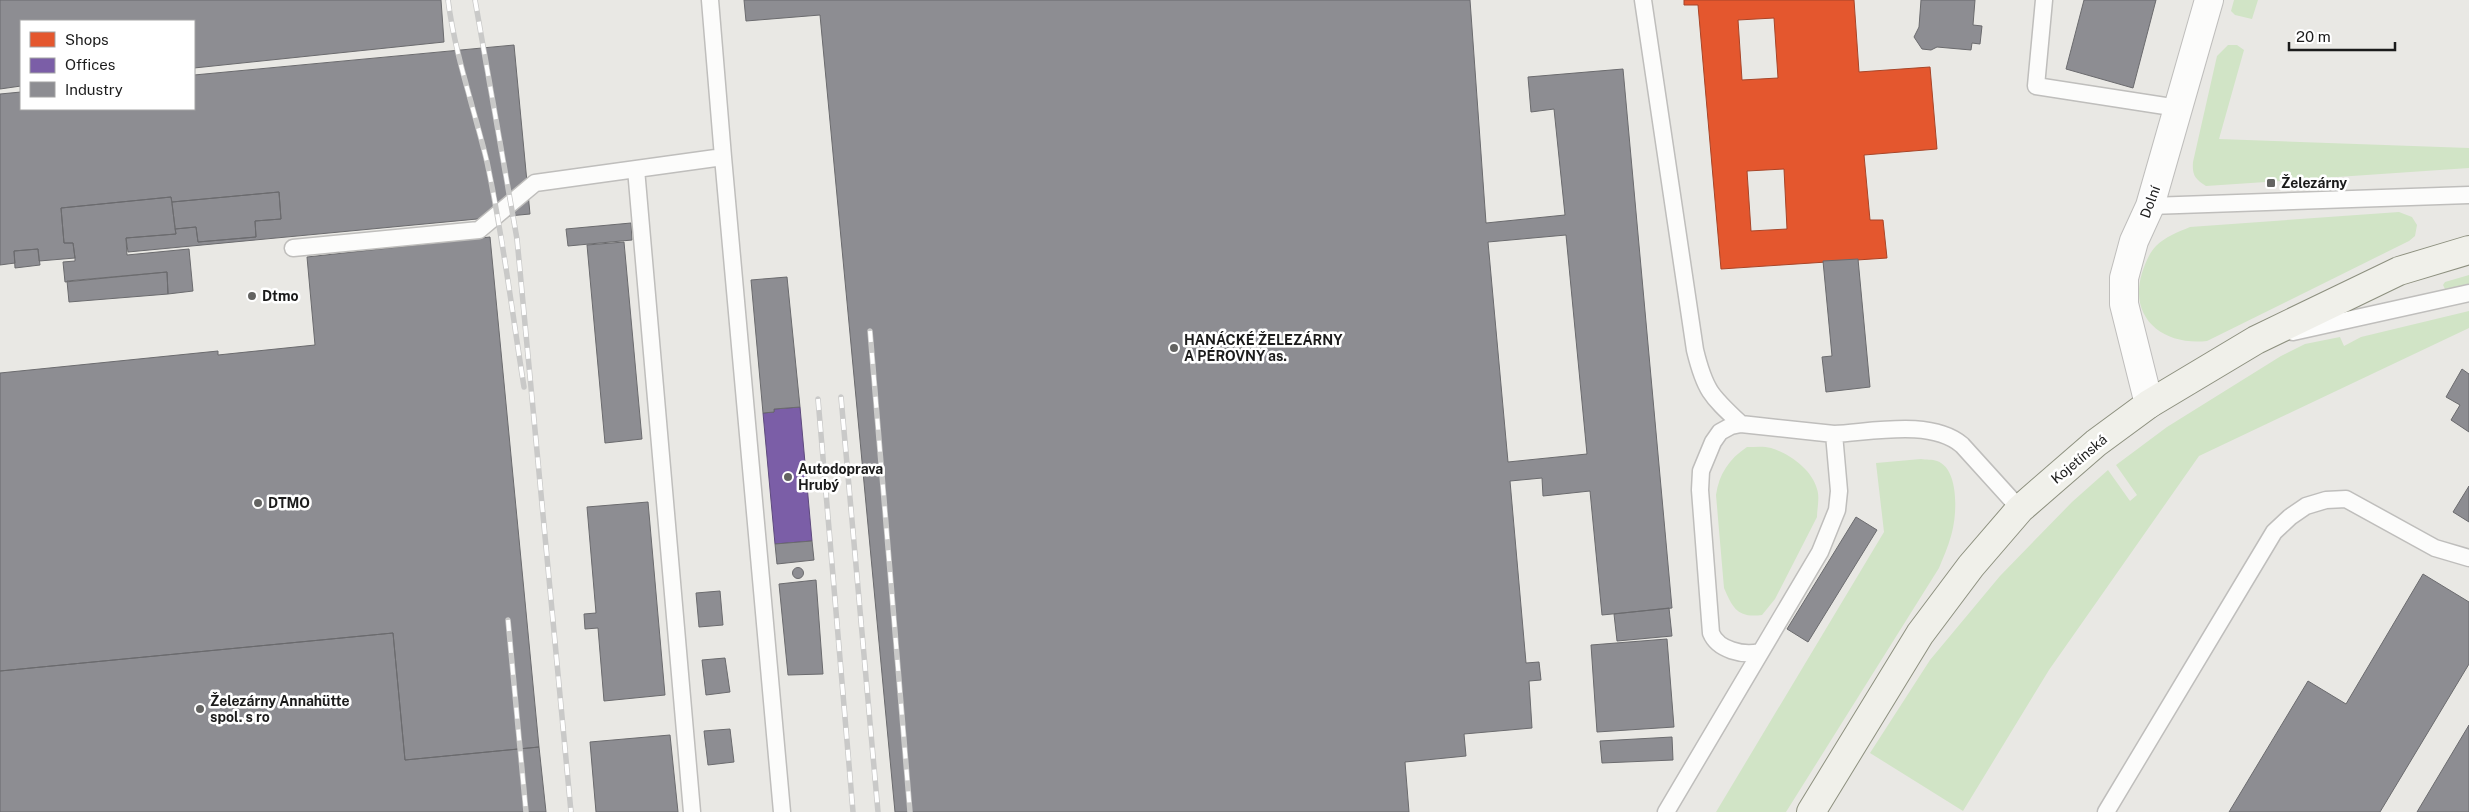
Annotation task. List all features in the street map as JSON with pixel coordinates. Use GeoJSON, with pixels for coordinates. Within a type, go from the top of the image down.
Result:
{"type":"FeatureCollection","features":[{"type":"Feature","properties":{"kind":"main road","name":"Kojetínská"},"geometry":{"type":"LineString","coordinates":[[1810,812],[1920,634],[1971,566],[2020,509],[2096,443],[2149,404],[2256,340],[2400,271],[2469,250]]}},
{"type":"Feature","properties":{"kind":"street","name":"Dolní"},"geometry":{"type":"LineString","coordinates":[[2149,404],[2124,304],[2124,278],[2134,241],[2150,206],[2209,0]]}},
{"type":"Feature","properties":{"kind":"lane"},"geometry":{"type":"LineString","coordinates":[[710,0],[782,812]]}},
{"type":"Feature","properties":{"kind":"lane"},"geometry":{"type":"LineString","coordinates":[[1643,0],[1695,350],[1707,389],[1713,399],[1741,424]]}},
{"type":"Feature","properties":{"kind":"lane"},"geometry":{"type":"LineString","coordinates":[[2044,0],[2036,86],[2178,108]]}},
{"type":"Feature","properties":{"kind":"lane"},"geometry":{"type":"LineString","coordinates":[[293,248],[478,230],[535,183],[723,157]]}},
{"type":"Feature","properties":{"kind":"lane"},"geometry":{"type":"LineString","coordinates":[[636,169],[692,812]]}},
{"type":"Feature","properties":{"kind":"lane"},"geometry":{"type":"LineString","coordinates":[[2150,206],[2469,195]]}},
{"type":"Feature","properties":{"kind":"lane"},"geometry":{"type":"LineString","coordinates":[[2256,340],[2469,293]]}},
{"type":"Feature","properties":{"kind":"lane"},"geometry":{"type":"LineString","coordinates":[[1760,652],[1737,652],[1721,645],[1713,637],[1702,526],[1701,471],[1707,453],[1720,432],[1741,424],[1834,434],[1926,429],[1952,436],[2020,509]]}},
{"type":"Feature","properties":{"kind":"lane"},"geometry":{"type":"LineString","coordinates":[[1666,812],[1820,552],[1837,510],[1839,491],[1834,434]]}},
{"type":"Feature","properties":{"kind":"lane"},"geometry":{"type":"LineString","coordinates":[[2106,812],[2274,532],[2290,517],[2306,506],[2326,500],[2346,499],[2435,548],[2469,558]]}},
{"type":"Feature","properties":{"kind":"green space"},"geometry":{"type":"Polygon","coordinates":[[[2234,0],[2258,0],[2252,19],[2235,15],[2231,11],[2234,0]]]}},
{"type":"Feature","properties":{"kind":"green space"},"geometry":{"type":"Polygon","coordinates":[[[2228,45],[2237,45],[2244,50],[2219,139],[2469,148],[2469,168],[2206,186],[2195,176],[2193,162],[2217,56],[2228,45]]]}},
{"type":"Feature","properties":{"kind":"green space"},"geometry":{"type":"Polygon","coordinates":[[[2399,212],[2412,217],[2417,225],[2415,236],[2409,241],[2207,341],[2177,339],[2164,334],[2153,326],[2145,316],[2140,304],[2139,289],[2142,273],[2151,252],[2163,240],[2190,227],[2399,212]]]}},
{"type":"Feature","properties":{"kind":"green space"},"geometry":{"type":"Polygon","coordinates":[[[2469,275],[2469,284],[2445,289],[2443,285],[2445,282],[2469,275]]]}},
{"type":"Feature","properties":{"kind":"green space"},"geometry":{"type":"Polygon","coordinates":[[[2469,311],[2469,328],[2199,456],[2049,670],[1963,811],[1870,753],[1930,660],[2000,576],[2072,502],[2108,470],[2130,501],[2137,495],[2116,465],[2167,427],[2281,356],[2305,344],[2340,337],[2344,346],[2361,337],[2469,311]]]}},
{"type":"Feature","properties":{"kind":"green space"},"geometry":{"type":"Polygon","coordinates":[[[1747,447],[1771,448],[1786,454],[1810,475],[1817,489],[1818,496],[1817,517],[1775,599],[1762,615],[1754,616],[1737,610],[1730,602],[1724,588],[1716,495],[1722,474],[1730,462],[1747,447]]]}},
{"type":"Feature","properties":{"kind":"green space"},"geometry":{"type":"Polygon","coordinates":[[[1921,459],[1935,460],[1944,466],[1950,473],[1955,494],[1953,528],[1939,568],[1786,812],[1716,812],[1884,532],[1876,463],[1921,459]]]}},
{"type":"Feature","properties":{"kind":"building: Shops"},"geometry":{"type":"Polygon","coordinates":[[[1684,0],[1854,0],[1859,72],[1930,67],[1937,149],[1864,155],[1870,220],[1883,220],[1887,258],[1721,269],[1698,5],[1684,5],[1684,0]],[[1774,18],[1738,20],[1742,80],[1778,78],[1774,18]],[[1784,169],[1747,171],[1751,231],[1787,229],[1784,169]]]}},
{"type":"Feature","properties":{"kind":"building: Offices","name":"Autodoprava Hrubý"},"geometry":{"type":"Polygon","coordinates":[[[800,407],[812,541],[775,544],[763,413],[774,412],[774,409],[800,407]]]}},
{"type":"Feature","properties":{"kind":"building: Industry"},"geometry":{"type":"Polygon","coordinates":[[[0,0],[441,0],[444,42],[195,68],[195,20],[20,20],[20,86],[0,89],[0,0]]]}},
{"type":"Feature","properties":{"kind":"building: Industry","name":"HANÁCKÉ ŽELEZÁRNY A PÉROVNY as."},"geometry":{"type":"Polygon","coordinates":[[[744,0],[1470,0],[1486,223],[1565,215],[1554,109],[1531,112],[1528,77],[1623,69],[1672,608],[1602,615],[1590,491],[1543,496],[1542,478],[1510,481],[1526,663],[1539,662],[1541,680],[1529,681],[1532,728],[1464,734],[1466,756],[1405,762],[1409,812],[895,812],[820,15],[746,21],[744,0]],[[1566,235],[1488,242],[1508,462],[1587,454],[1566,235]]]}},
{"type":"Feature","properties":{"kind":"building: Industry"},"geometry":{"type":"Polygon","coordinates":[[[1921,0],[1975,0],[1973,25],[1982,26],[1980,44],[1972,43],[1971,50],[1937,47],[1931,50],[1922,49],[1914,37],[1919,27],[1921,0]]]}},
{"type":"Feature","properties":{"kind":"building: Industry"},"geometry":{"type":"Polygon","coordinates":[[[2084,0],[2156,0],[2133,88],[2066,69],[2084,0]]]}},
{"type":"Feature","properties":{"kind":"building: Industry"},"geometry":{"type":"Polygon","coordinates":[[[514,45],[530,214],[128,252],[126,238],[176,234],[175,229],[196,227],[198,242],[256,237],[255,221],[281,219],[279,192],[172,202],[171,197],[61,208],[64,243],[73,243],[75,258],[39,261],[38,249],[14,251],[15,263],[0,265],[0,94],[20,92],[20,110],[195,110],[195,75],[514,45]]]}},
{"type":"Feature","properties":{"kind":"building: Industry"},"geometry":{"type":"Polygon","coordinates":[[[279,192],[281,219],[255,221],[256,237],[198,242],[196,227],[175,229],[172,202],[279,192]]]}},
{"type":"Feature","properties":{"kind":"building: Industry"},"geometry":{"type":"Polygon","coordinates":[[[171,197],[176,234],[126,238],[127,255],[189,249],[193,291],[168,294],[167,272],[65,282],[63,262],[75,261],[75,258],[73,243],[64,243],[61,208],[171,197]]]}},
{"type":"Feature","properties":{"kind":"building: Industry"},"geometry":{"type":"Polygon","coordinates":[[[631,223],[632,240],[568,246],[566,229],[631,223]]]}},
{"type":"Feature","properties":{"kind":"building: Industry","name":"DTMO"},"geometry":{"type":"Polygon","coordinates":[[[490,237],[539,747],[405,760],[393,633],[0,671],[0,373],[218,351],[218,355],[315,345],[307,257],[490,237]]]}},
{"type":"Feature","properties":{"kind":"building: Industry"},"geometry":{"type":"Polygon","coordinates":[[[624,242],[642,439],[605,443],[587,245],[624,242]]]}},
{"type":"Feature","properties":{"kind":"building: Industry"},"geometry":{"type":"Polygon","coordinates":[[[38,249],[40,265],[15,268],[14,251],[38,249]]]}},
{"type":"Feature","properties":{"kind":"building: Industry"},"geometry":{"type":"Polygon","coordinates":[[[1858,259],[1870,387],[1826,392],[1822,357],[1832,356],[1823,261],[1858,259]]]}},
{"type":"Feature","properties":{"kind":"building: Industry"},"geometry":{"type":"Polygon","coordinates":[[[167,272],[168,294],[69,302],[67,281],[167,272]]]}},
{"type":"Feature","properties":{"kind":"building: Industry"},"geometry":{"type":"Polygon","coordinates":[[[787,277],[800,407],[774,409],[774,412],[763,413],[751,280],[787,277]]]}},
{"type":"Feature","properties":{"kind":"building: Industry"},"geometry":{"type":"Polygon","coordinates":[[[2462,369],[2469,374],[2469,432],[2451,420],[2460,405],[2446,397],[2462,369]]]}},
{"type":"Feature","properties":{"kind":"building: Industry"},"geometry":{"type":"Polygon","coordinates":[[[2469,486],[2469,522],[2453,512],[2469,486]]]}},
{"type":"Feature","properties":{"kind":"building: Industry"},"geometry":{"type":"Polygon","coordinates":[[[648,502],[665,695],[604,701],[598,628],[585,629],[584,614],[596,613],[587,507],[648,502]]]}},
{"type":"Feature","properties":{"kind":"building: Industry"},"geometry":{"type":"Polygon","coordinates":[[[1856,517],[1877,530],[1808,642],[1787,629],[1856,517]]]}},
{"type":"Feature","properties":{"kind":"building: Industry"},"geometry":{"type":"Polygon","coordinates":[[[812,541],[814,560],[777,564],[775,544],[812,541]]]}},
{"type":"Feature","properties":{"kind":"building: Industry"},"geometry":{"type":"Polygon","coordinates":[[[796,568],[800,568],[803,573],[802,577],[796,578],[793,575],[793,571],[796,568]]]}},
{"type":"Feature","properties":{"kind":"building: Industry"},"geometry":{"type":"Polygon","coordinates":[[[2423,574],[2469,602],[2469,664],[2380,812],[2229,812],[2308,681],[2346,704],[2423,574]]]}},
{"type":"Feature","properties":{"kind":"building: Industry"},"geometry":{"type":"Polygon","coordinates":[[[816,580],[823,674],[788,675],[779,584],[816,580]]]}},
{"type":"Feature","properties":{"kind":"building: Industry"},"geometry":{"type":"Polygon","coordinates":[[[720,591],[723,625],[699,627],[696,593],[720,591]]]}},
{"type":"Feature","properties":{"kind":"building: Industry"},"geometry":{"type":"Polygon","coordinates":[[[1669,608],[1672,636],[1617,641],[1614,614],[1669,608]]]}},
{"type":"Feature","properties":{"kind":"building: Industry","name":"Železárny Annahütte spol. s ro"},"geometry":{"type":"Polygon","coordinates":[[[393,633],[405,760],[539,747],[546,812],[0,812],[0,671],[393,633]]]}},
{"type":"Feature","properties":{"kind":"building: Industry"},"geometry":{"type":"Polygon","coordinates":[[[1667,639],[1674,727],[1597,732],[1591,645],[1667,639]]]}},
{"type":"Feature","properties":{"kind":"building: Industry"},"geometry":{"type":"Polygon","coordinates":[[[725,658],[730,692],[706,695],[702,660],[725,658]]]}},
{"type":"Feature","properties":{"kind":"building: Industry"},"geometry":{"type":"Polygon","coordinates":[[[2469,725],[2469,812],[2417,812],[2469,725]]]}},
{"type":"Feature","properties":{"kind":"building: Industry"},"geometry":{"type":"Polygon","coordinates":[[[730,729],[734,762],[708,765],[704,731],[730,729]]]}},
{"type":"Feature","properties":{"kind":"building: Industry"},"geometry":{"type":"Polygon","coordinates":[[[670,735],[678,812],[596,812],[590,742],[670,735]]]}},
{"type":"Feature","properties":{"kind":"building: Industry"},"geometry":{"type":"Polygon","coordinates":[[[1672,737],[1673,760],[1602,763],[1600,741],[1672,737]]]}},
{"type":"Feature","properties":{"kind":"railway"},"geometry":{"type":"LineString","coordinates":[[448,0],[460,61],[493,190],[524,387]]}},
{"type":"Feature","properties":{"kind":"railway"},"geometry":{"type":"LineString","coordinates":[[475,0],[517,239],[571,812]]}},
{"type":"Feature","properties":{"kind":"railway"},"geometry":{"type":"LineString","coordinates":[[870,331],[910,812]]}},
{"type":"Feature","properties":{"kind":"railway"},"geometry":{"type":"LineString","coordinates":[[841,397],[878,812]]}},
{"type":"Feature","properties":{"kind":"railway"},"geometry":{"type":"LineString","coordinates":[[818,399],[853,812]]}},
{"type":"Feature","properties":{"kind":"railway"},"geometry":{"type":"LineString","coordinates":[[508,620],[526,812]]}},
{"type":"Feature","properties":{"kind":"place","name":"Železárny"},"geometry":{"type":"Point","coordinates":[2271,183]}},
{"type":"Feature","properties":{"kind":"place","name":"Dtmo"},"geometry":{"type":"Point","coordinates":[252,296]}},
{"type":"Feature","properties":{"kind":"place","name":"HANÁCKÉ ŽELEZÁRNY A PÉROVNY as."},"geometry":{"type":"Point","coordinates":[1174,348]}},
{"type":"Feature","properties":{"kind":"place","name":"Autodoprava Hrubý"},"geometry":{"type":"Point","coordinates":[788,477]}},
{"type":"Feature","properties":{"kind":"place","name":"DTMO"},"geometry":{"type":"Point","coordinates":[258,503]}},
{"type":"Feature","properties":{"kind":"place","name":"Železárny Annahütte spol. s ro"},"geometry":{"type":"Point","coordinates":[200,709]}}]}
